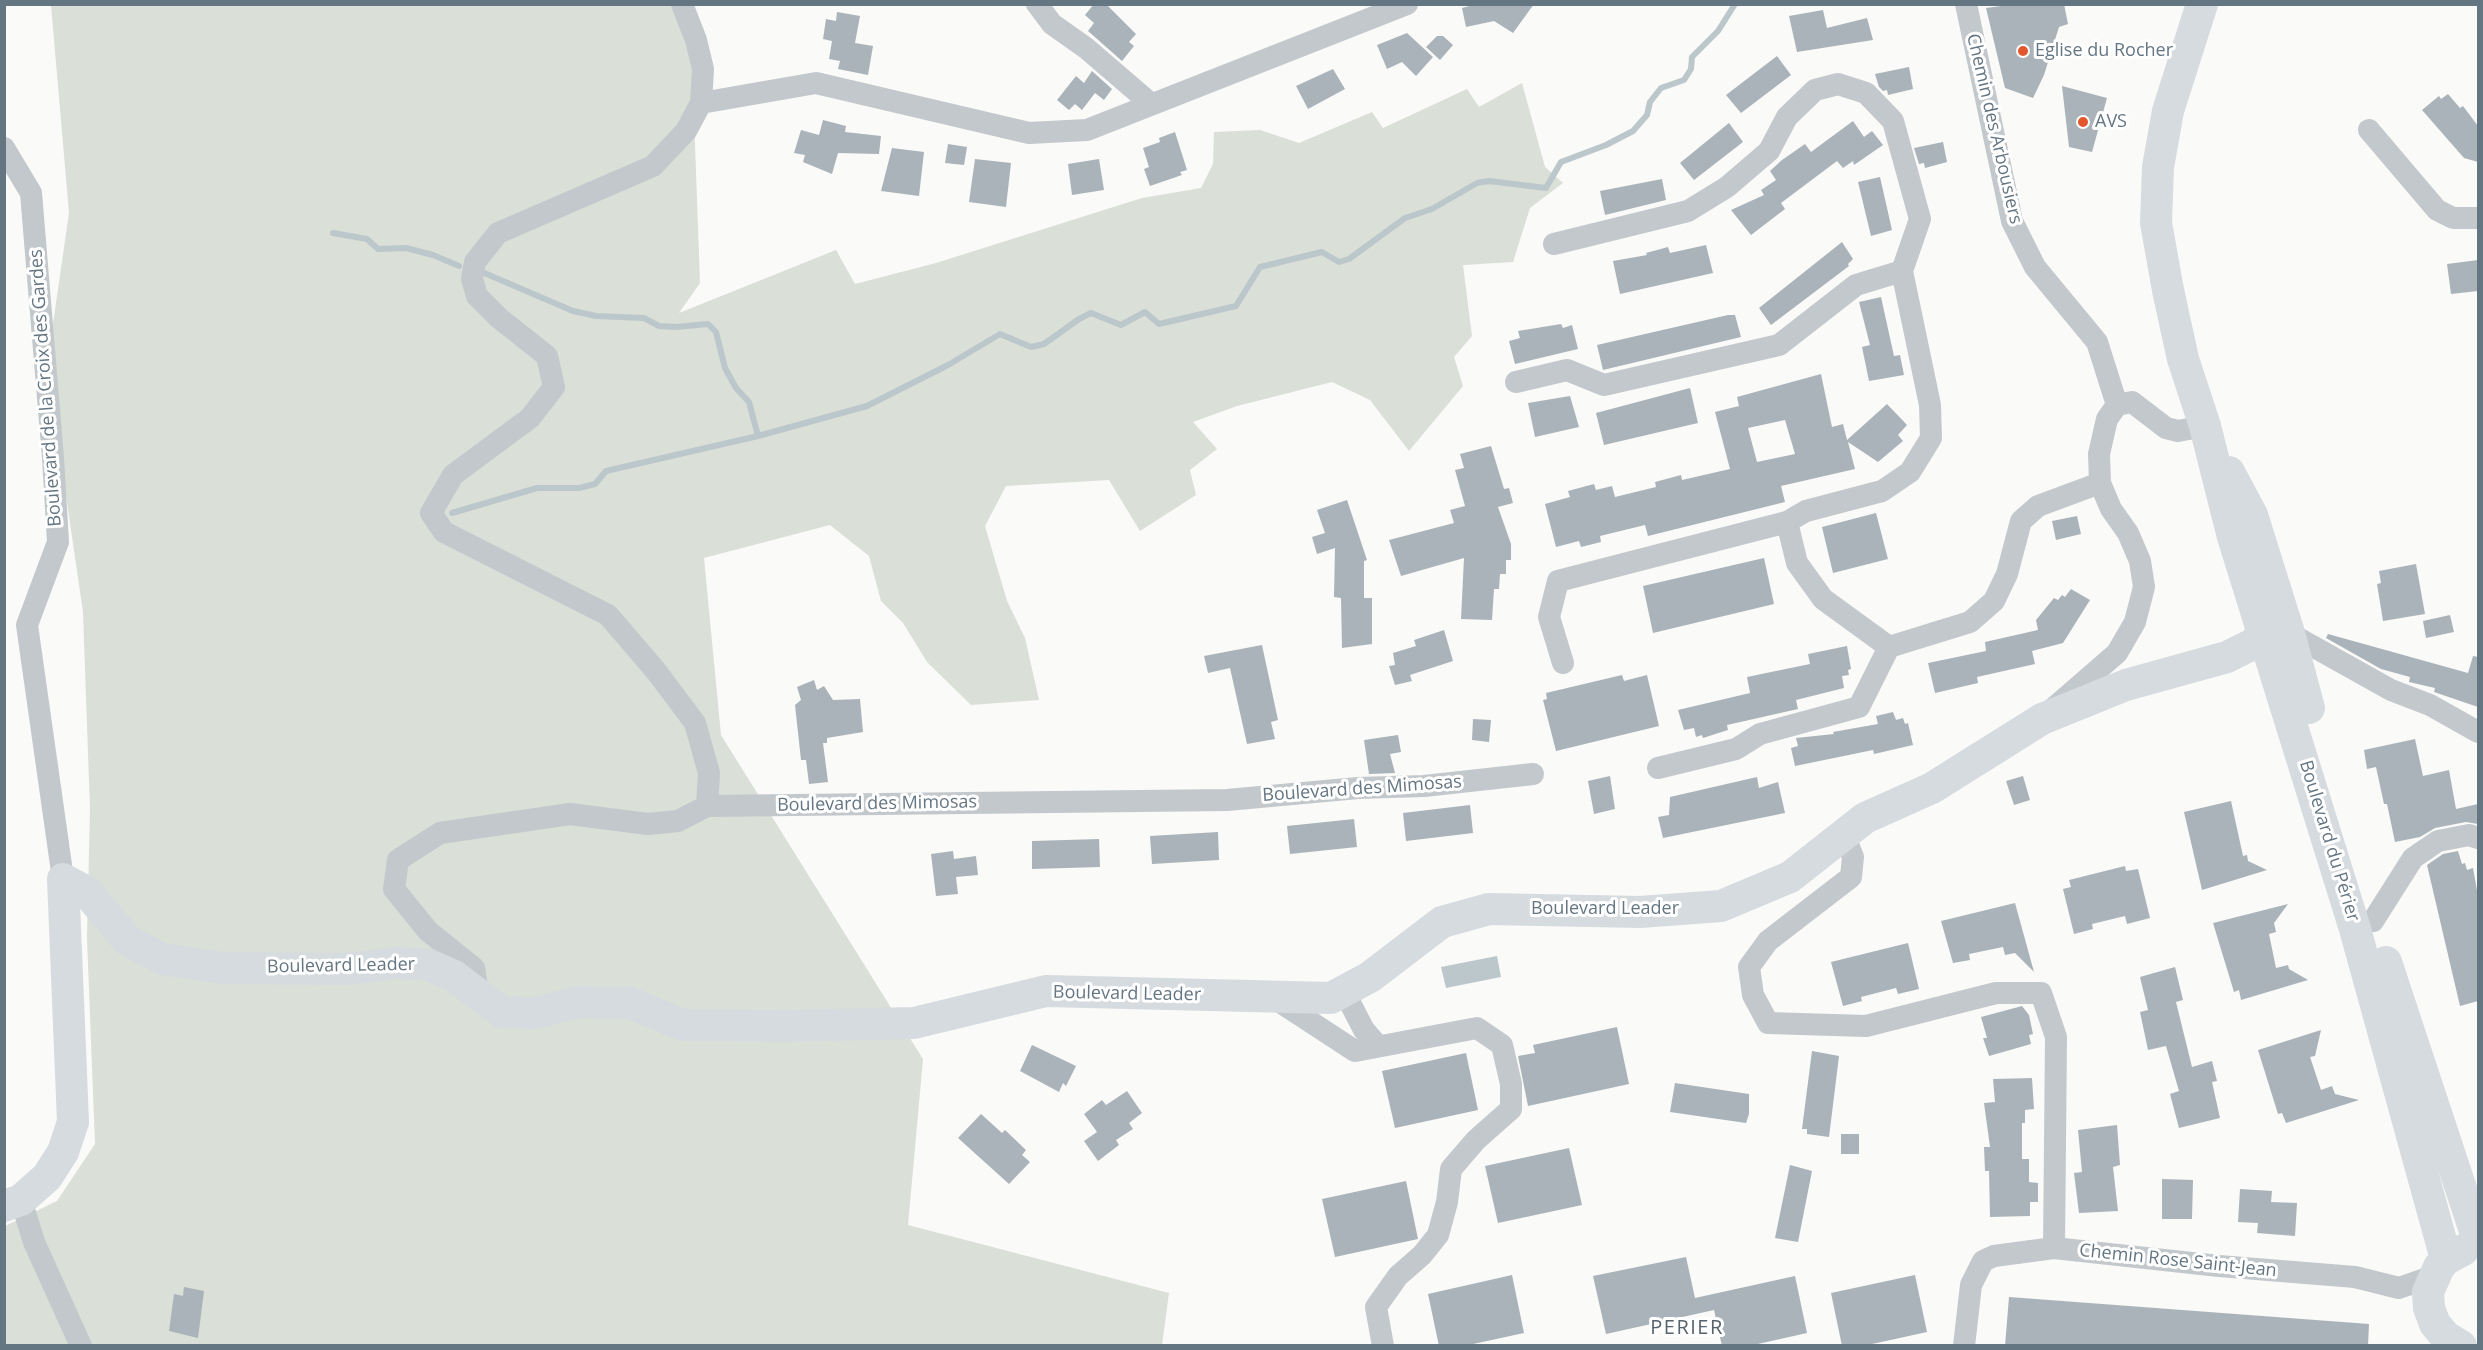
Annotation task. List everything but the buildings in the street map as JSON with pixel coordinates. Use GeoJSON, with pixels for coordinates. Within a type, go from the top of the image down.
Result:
{"type":"FeatureCollection","features":[{"type":"Feature","properties":{"kind":"street"},"geometry":{"type":"LineString","coordinates":[[682,4],[696,40],[703,69],[701,103],[686,131],[653,166],[498,233],[475,262],[472,279],[477,296],[499,318],[547,356],[554,387],[530,418],[453,475],[431,513],[444,532],[608,615],[656,671],[695,723],[709,773],[706,806]]}},
{"type":"Feature","properties":{"kind":"street"},"geometry":{"type":"LineString","coordinates":[[1037,4],[1052,24],[1086,48],[1150,103]]}},
{"type":"Feature","properties":{"kind":"street"},"geometry":{"type":"LineString","coordinates":[[701,103],[816,83],[1029,133],[1087,130],[1125,117],[1150,103],[1407,4]]}},
{"type":"Feature","properties":{"kind":"street","name":"Chemin des Arbousiers"},"geometry":{"type":"LineString","coordinates":[[1966,4],[2012,221],[2035,267],[2097,342],[2117,405]]}},
{"type":"Feature","properties":{"kind":"street","name":"Boulevard du Périer"},"geometry":{"type":"LineString","coordinates":[[2202,4],[2168,111],[2158,167],[2156,223],[2183,359],[2205,426],[2233,537],[2276,631],[2478,1240]]}},
{"type":"Feature","properties":{"kind":"street"},"geometry":{"type":"LineString","coordinates":[[1554,244],[1688,211],[1727,187],[1769,151],[1787,117],[1815,90],[1838,84],[1866,93],[1893,121],[1920,219],[1902,271],[1930,405],[1931,438],[1910,472],[1882,491],[1806,511],[1787,522],[1558,581],[1549,617],[1563,663]]}},
{"type":"Feature","properties":{"kind":"street"},"geometry":{"type":"LineString","coordinates":[[2369,130],[2437,210],[2452,218],[2478,218]]}},
{"type":"Feature","properties":{"kind":"street","name":"Boulevard de la Croix des Gardes"},"geometry":{"type":"LineString","coordinates":[[4,148],[31,193],[50,424],[58,542],[27,625],[63,879]]}},
{"type":"Feature","properties":{"kind":"street"},"geometry":{"type":"LineString","coordinates":[[1516,382],[1567,370],[1604,385],[1779,345],[1856,285],[1902,271]]}},
{"type":"Feature","properties":{"kind":"street"},"geometry":{"type":"LineString","coordinates":[[2042,719],[2077,685],[2117,653],[2135,622],[2144,587],[2140,561],[2128,533],[2111,509],[2100,483],[2099,454],[2108,419],[2117,405],[2132,402],[2155,422],[2178,431],[2205,426]]}},
{"type":"Feature","properties":{"kind":"street","name":"Boulevard du Périer"},"geometry":{"type":"LineString","coordinates":[[2205,426],[2252,515],[2269,574],[2276,631],[2274,666],[2355,928],[2439,1268]]}},
{"type":"Feature","properties":{"kind":"street"},"geometry":{"type":"LineString","coordinates":[[1658,768],[1736,749],[1761,734],[1858,707],[1889,647],[1970,622],[1994,601],[2007,574],[2021,521],[2038,506],[2100,483]]}},
{"type":"Feature","properties":{"kind":"street"},"geometry":{"type":"LineString","coordinates":[[1787,522],[1797,563],[1823,599],[1889,647]]}},
{"type":"Feature","properties":{"kind":"street"},"geometry":{"type":"LineString","coordinates":[[2228,657],[2276,631],[2391,690],[2430,705],[2478,732]]}},
{"type":"Feature","properties":{"kind":"street"},"geometry":{"type":"LineString","coordinates":[[2228,657],[2258,660],[2274,666]]}},
{"type":"Feature","properties":{"kind":"street","name":"Boulevard Leader"},"geometry":{"type":"LineString","coordinates":[[63,879],[87,892],[127,940],[162,959],[223,968],[346,969],[397,963],[429,965],[454,976],[502,1012],[536,1013],[578,1002],[630,1004],[683,1025],[784,1026],[914,1023],[1046,991],[1331,998],[1370,977],[1442,922],[1489,909],[1640,912],[1721,906],[1791,877],[1865,818],[1932,788],[2042,719],[2126,685],[2228,657]]}},
{"type":"Feature","properties":{"kind":"street","name":"Boulevard des Mimosas"},"geometry":{"type":"LineString","coordinates":[[473,990],[476,981],[474,968],[428,931],[394,889],[398,860],[440,833],[570,814],[648,824],[678,821],[706,806],[1227,800],[1358,788],[1424,786],[1533,774]]}},
{"type":"Feature","properties":{"kind":"street"},"geometry":{"type":"LineString","coordinates":[[1844,834],[1852,857],[1851,877],[1768,941],[1749,967],[1753,995],[1768,1023],[1866,1026],[1996,993],[2041,993],[2056,1037],[2054,1248]]}},
{"type":"Feature","properties":{"kind":"street"},"geometry":{"type":"LineString","coordinates":[[2373,921],[2413,858],[2438,841],[2469,835],[2478,838]]}},
{"type":"Feature","properties":{"kind":"street"},"geometry":{"type":"LineString","coordinates":[[63,879],[73,1122],[63,1152],[47,1177],[13,1203],[34,1242],[81,1346]]}},
{"type":"Feature","properties":{"kind":"street"},"geometry":{"type":"LineString","coordinates":[[1347,989],[1350,1003],[1364,1030],[1378,1046]]}},
{"type":"Feature","properties":{"kind":"street"},"geometry":{"type":"LineString","coordinates":[[1274,998],[1355,1051],[1477,1028],[1502,1045],[1511,1084],[1511,1109],[1476,1140],[1451,1169],[1447,1202],[1438,1235],[1422,1255],[1398,1275],[1376,1307],[1383,1346]]}},
{"type":"Feature","properties":{"kind":"street","name":"Chemin Rose Saint-Jean"},"geometry":{"type":"LineString","coordinates":[[1964,1346],[1971,1285],[1983,1261],[1994,1256],[2054,1248],[2209,1265],[2355,1277],[2399,1287],[2413,1304],[2429,1308]]}},
{"type":"Feature","properties":{"kind":"street"},"geometry":{"type":"LineString","coordinates":[[2399,1287],[2439,1268],[2463,1250],[2478,1248]]}},
{"type":"Feature","properties":{"kind":"street"},"geometry":{"type":"LineString","coordinates":[[2439,1268],[2428,1292],[2429,1308],[2435,1324],[2449,1343]]}},
{"type":"Feature","properties":{"kind":"shaded area"},"geometry":{"type":"Polygon","coordinates":[[[51,5],[690,5],[700,283],[679,313],[836,250],[855,284],[936,263],[1142,198],[1201,188],[1213,164],[1214,132],[1260,130],[1299,143],[1372,112],[1383,128],[1467,89],[1479,107],[1522,83],[1545,167],[1563,183],[1530,208],[1513,262],[1463,265],[1472,336],[1454,357],[1463,386],[1409,451],[1370,400],[1332,382],[1237,406],[1193,422],[1217,449],[1190,470],[1196,495],[1140,531],[1109,480],[1006,486],[985,526],[1007,601],[1025,638],[1039,700],[971,705],[927,662],[903,623],[881,601],[869,556],[830,525],[704,558],[721,735],[923,1059],[908,1225],[1169,1293],[1162,1345],[5,1346],[5,1226],[57,1201],[95,1144],[87,938],[90,809],[83,612],[47,365],[69,213],[51,5]]]}},
{"type":"Feature","properties":{"kind":"shaded area"},"geometry":{"type":"Polygon","coordinates":[[[1497,956],[1501,977],[1446,988],[1441,967],[1497,956]]]}},
{"type":"Feature","properties":{"kind":"waterway"},"geometry":{"type":"LineString","coordinates":[[452,513],[537,488],[579,488],[595,484],[606,471],[758,436],[867,406],[948,365],[1000,334],[1031,347],[1044,344],[1091,313],[1121,325],[1145,312],[1159,324],[1236,306],[1260,267],[1322,252],[1339,262],[1349,259],[1405,218],[1432,209],[1477,183],[1489,181],[1546,188],[1561,162],[1606,145],[1633,131],[1647,115],[1650,102],[1661,88],[1684,80],[1691,69],[1692,57],[1718,31],[1735,4]]}},
{"type":"Feature","properties":{"kind":"waterway"},"geometry":{"type":"LineString","coordinates":[[333,233],[367,239],[378,249],[406,248],[433,255],[459,266]]}},
{"type":"Feature","properties":{"kind":"waterway"},"geometry":{"type":"LineString","coordinates":[[482,272],[573,311],[596,316],[644,318],[659,326],[708,324],[716,332],[725,368],[736,388],[749,402],[758,436]]}},
{"type":"Feature","properties":{"kind":"place","name":"Eglise du Rocher"},"geometry":{"type":"Point","coordinates":[2023,51]}},
{"type":"Feature","properties":{"kind":"place","name":"AVS"},"geometry":{"type":"Point","coordinates":[2083,122]}},
{"type":"Feature","properties":{"kind":"district","name":"PERIER"},"geometry":{"type":"Point","coordinates":[1687,1328]}}]}
